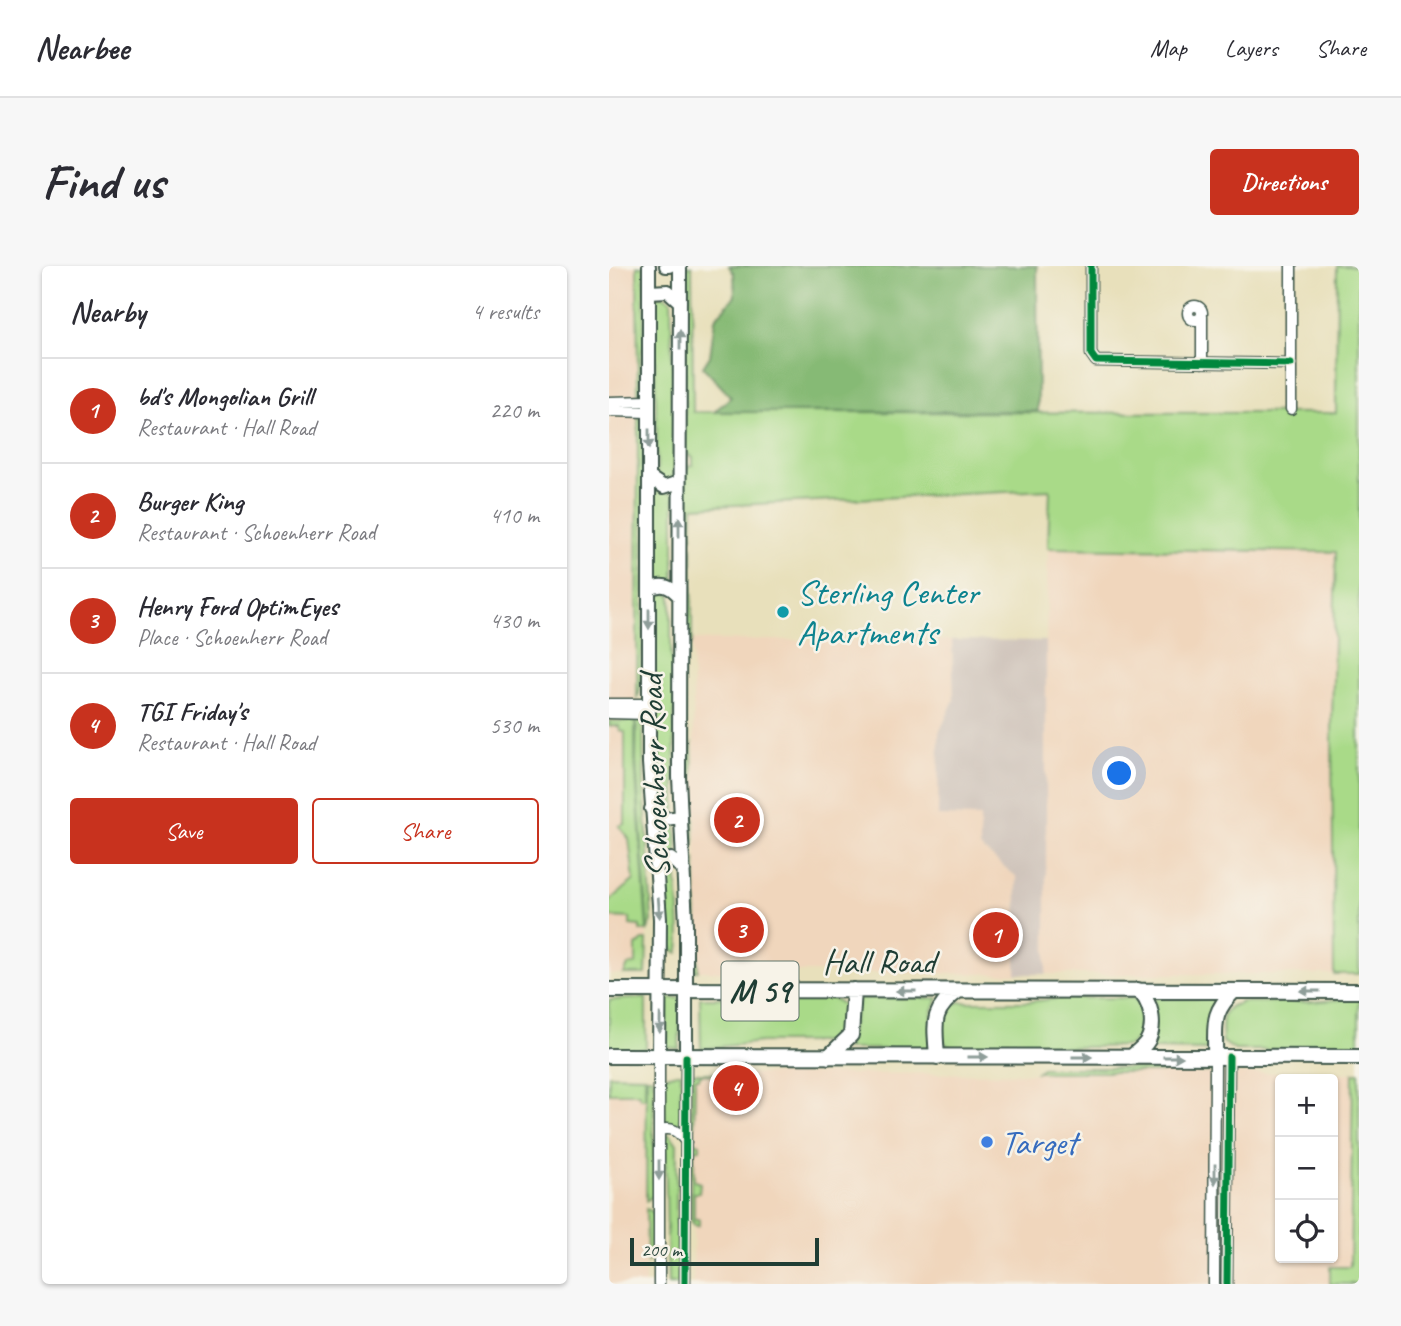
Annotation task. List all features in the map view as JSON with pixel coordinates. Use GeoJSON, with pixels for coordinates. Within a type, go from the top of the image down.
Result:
{"type":"FeatureCollection","features":[{"type":"Feature","properties":{"kind":"highway","name":"Hall Road"},"geometry":{"type":"LineString","coordinates":[[609,990],[1359,991]]}},
{"type":"Feature","properties":{"kind":"highway"},"geometry":{"type":"LineString","coordinates":[[828,1057],[851,1035],[854,990]]}},
{"type":"Feature","properties":{"kind":"highway"},"geometry":{"type":"LineString","coordinates":[[937,1057],[938,1010],[958,990]]}},
{"type":"Feature","properties":{"kind":"highway"},"geometry":{"type":"LineString","coordinates":[[1131,1057],[1145,1044],[1150,1031],[1149,1003],[1138,990]]}},
{"type":"Feature","properties":{"kind":"highway"},"geometry":{"type":"LineString","coordinates":[[1222,1057],[1217,1011],[1234,991]]}},
{"type":"Feature","properties":{"kind":"highway","name":"M 59"},"geometry":{"type":"LineString","coordinates":[[609,1056],[1359,1057]]}},
{"type":"Feature","properties":{"kind":"main road","name":"Schoenherr Road"},"geometry":{"type":"LineString","coordinates":[[649,266],[650,809],[660,945],[659,1057]]}},
{"type":"Feature","properties":{"kind":"main road","name":"Schoenherr Road"},"geometry":{"type":"LineString","coordinates":[[680,266],[679,596],[681,817],[687,957],[686,1056]]}},
{"type":"Feature","properties":{"kind":"main road"},"geometry":{"type":"LineString","coordinates":[[649,292],[668,291],[680,302]]}},
{"type":"Feature","properties":{"kind":"main road"},"geometry":{"type":"LineString","coordinates":[[649,477],[664,487],[680,482]]}},
{"type":"Feature","properties":{"kind":"main road"},"geometry":{"type":"LineString","coordinates":[[649,589],[667,585],[679,596]]}},
{"type":"Feature","properties":{"kind":"main road"},"geometry":{"type":"LineString","coordinates":[[650,809],[665,820],[681,817]]}},
{"type":"Feature","properties":{"kind":"main road"},"geometry":{"type":"LineString","coordinates":[[655,863],[671,859],[684,870]]}},
{"type":"Feature","properties":{"kind":"main road"},"geometry":{"type":"LineString","coordinates":[[660,945],[665,953],[674,959],[687,957]]}},
{"type":"Feature","properties":{"kind":"street"},"geometry":{"type":"LineString","coordinates":[[1091,266],[1091,354],[1094,360],[1291,364]]}},
{"type":"Feature","properties":{"kind":"street"},"geometry":{"type":"LineString","coordinates":[[1291,266],[1291,409]]}},
{"type":"Feature","properties":{"kind":"street"},"geometry":{"type":"LineString","coordinates":[[1199,320],[1202,363]]}},
{"type":"Feature","properties":{"kind":"street"},"geometry":{"type":"LineString","coordinates":[[609,402],[649,406]]}},
{"type":"Feature","properties":{"kind":"street"},"geometry":{"type":"LineString","coordinates":[[609,411],[649,406]]}},
{"type":"Feature","properties":{"kind":"street"},"geometry":{"type":"LineString","coordinates":[[609,704],[649,709]]}},
{"type":"Feature","properties":{"kind":"street"},"geometry":{"type":"LineString","coordinates":[[609,713],[649,709]]}},
{"type":"Feature","properties":{"kind":"street","name":"Schoenherr Road"},"geometry":{"type":"LineString","coordinates":[[685,1284],[686,1056]]}},
{"type":"Feature","properties":{"kind":"street","name":"Schoenherr Road"},"geometry":{"type":"LineString","coordinates":[[659,1057],[659,1284]]}},
{"type":"Feature","properties":{"kind":"street"},"geometry":{"type":"LineString","coordinates":[[1214,1284],[1215,1142],[1222,1057]]}},
{"type":"Feature","properties":{"kind":"street"},"geometry":{"type":"LineString","coordinates":[[1222,1057],[1227,1142],[1227,1284]]}},
{"type":"Feature","properties":{"kind":"street"},"geometry":{"type":"LineString","coordinates":[[659,1130],[671,1128],[686,1142]]}},
{"type":"Feature","properties":{"kind":"street"},"geometry":{"type":"LineString","coordinates":[[1215,1142],[1227,1142]]}},
{"type":"Feature","properties":{"kind":"street"},"geometry":{"type":"LineString","coordinates":[[1214,1240],[1223,1243],[1227,1248]]}},
{"type":"Feature","properties":{"kind":"shaded area"},"geometry":{"type":"Polygon","coordinates":[[[609,266],[636,266],[635,761],[647,916],[646,974],[609,974],[609,266]]]}},
{"type":"Feature","properties":{"kind":"shaded area"},"geometry":{"type":"Polygon","coordinates":[[[1048,548],[1336,552],[1333,725],[1334,974],[1046,974],[1048,548]]]}},
{"type":"Feature","properties":{"kind":"shaded area"},"geometry":{"type":"Polygon","coordinates":[[[692,640],[952,640],[954,700],[939,733],[939,816],[980,816],[980,847],[1017,877],[1016,974],[699,971],[692,640]]]}},
{"type":"Feature","properties":{"kind":"shaded area"},"geometry":{"type":"Polygon","coordinates":[[[952,640],[1046,641],[1046,974],[1016,974],[1017,877],[980,847],[980,817],[938,816],[939,733],[954,700],[952,640]]]}},
{"type":"Feature","properties":{"kind":"shaded area"},"geometry":{"type":"Polygon","coordinates":[[[1353,1073],[1350,1267],[1330,1284],[693,1284],[695,1074],[1353,1073]]]}},
{"type":"Feature","properties":{"kind":"shaded area"},"geometry":{"type":"Polygon","coordinates":[[[609,1075],[645,1076],[645,1284],[609,1284],[609,1075]]]}},
{"type":"Feature","properties":{"kind":"green space"},"geometry":{"type":"Polygon","coordinates":[[[637,266],[644,266],[644,344],[641,390],[638,395],[637,266]]]}},
{"type":"Feature","properties":{"kind":"green space"},"geometry":{"type":"Polygon","coordinates":[[[685,266],[692,266],[693,412],[1336,413],[1337,266],[1359,266],[1359,974],[1334,974],[1332,722],[1336,552],[1048,548],[1050,490],[693,507],[692,537],[685,529],[685,472],[688,466],[693,465],[693,457],[685,450],[685,266]]]}},
{"type":"Feature","properties":{"kind":"green space"},"geometry":{"type":"Polygon","coordinates":[[[729,266],[1037,266],[1038,411],[714,412],[731,397],[703,367],[710,356],[715,319],[735,296],[734,274],[729,266]]]}},
{"type":"Feature","properties":{"kind":"green space"},"geometry":{"type":"Polygon","coordinates":[[[662,295],[671,300],[672,361],[675,377],[674,477],[668,482],[657,474],[654,303],[657,297],[662,295]]]}},
{"type":"Feature","properties":{"kind":"green space"},"geometry":{"type":"Polygon","coordinates":[[[638,415],[644,422],[643,646],[637,698],[638,415]]]}},
{"type":"Feature","properties":{"kind":"green space"},"geometry":{"type":"Polygon","coordinates":[[[655,490],[674,493],[674,582],[654,579],[655,490]]]}},
{"type":"Feature","properties":{"kind":"green space"},"geometry":{"type":"Polygon","coordinates":[[[692,548],[691,645],[685,639],[685,631],[687,577],[692,548]]]}},
{"type":"Feature","properties":{"kind":"green space"},"geometry":{"type":"Polygon","coordinates":[[[660,589],[671,595],[671,654],[674,677],[675,809],[667,815],[659,807],[654,731],[654,597],[660,589]]]}},
{"type":"Feature","properties":{"kind":"green space"},"geometry":{"type":"Polygon","coordinates":[[[637,718],[642,722],[643,728],[652,922],[648,930],[636,761],[637,718]]]}},
{"type":"Feature","properties":{"kind":"green space"},"geometry":{"type":"Polygon","coordinates":[[[609,721],[635,721],[635,761],[647,931],[640,931],[640,926],[630,925],[630,918],[609,917],[609,902],[634,880],[629,839],[619,826],[625,824],[625,732],[620,731],[619,726],[609,726],[609,721]]]}},
{"type":"Feature","properties":{"kind":"green space"},"geometry":{"type":"Polygon","coordinates":[[[692,744],[694,845],[688,838],[687,829],[688,750],[692,744]]]}},
{"type":"Feature","properties":{"kind":"green space"},"geometry":{"type":"Polygon","coordinates":[[[658,822],[676,824],[677,856],[661,854],[658,822]]]}},
{"type":"Feature","properties":{"kind":"green space"},"geometry":{"type":"Polygon","coordinates":[[[695,858],[698,971],[694,971],[692,964],[695,858]]]}},
{"type":"Feature","properties":{"kind":"green space"},"geometry":{"type":"Polygon","coordinates":[[[666,863],[676,869],[680,927],[678,953],[669,943],[667,888],[662,868],[666,863]]]}},
{"type":"Feature","properties":{"kind":"green space"},"geometry":{"type":"Polygon","coordinates":[[[647,940],[646,974],[624,974],[628,965],[636,964],[636,946],[647,940]]]}},
{"type":"Feature","properties":{"kind":"green space"},"geometry":{"type":"Polygon","coordinates":[[[646,998],[646,1049],[609,1049],[609,1000],[646,998]]]}},
{"type":"Feature","properties":{"kind":"green space"},"geometry":{"type":"Polygon","coordinates":[[[667,998],[681,998],[679,1049],[665,1047],[667,998]]]}},
{"type":"Feature","properties":{"kind":"green space"},"geometry":{"type":"Polygon","coordinates":[[[700,998],[831,998],[844,1007],[845,1031],[831,1042],[761,1042],[701,1049],[700,998]]]}},
{"type":"Feature","properties":{"kind":"green space"},"geometry":{"type":"Polygon","coordinates":[[[859,998],[938,998],[932,1013],[930,1049],[846,1049],[859,998]]]}},
{"type":"Feature","properties":{"kind":"green space"},"geometry":{"type":"Polygon","coordinates":[[[1062,998],[1134,998],[1144,1007],[1142,1037],[1129,1046],[970,1050],[955,1049],[945,1044],[943,1018],[953,1005],[959,1002],[1027,1002],[1062,998]]]}},
{"type":"Feature","properties":{"kind":"green space"},"geometry":{"type":"Polygon","coordinates":[[[1153,998],[1219,998],[1211,1011],[1209,1050],[1149,1049],[1155,1005],[1153,998]]]}},
{"type":"Feature","properties":{"kind":"green space"},"geometry":{"type":"Polygon","coordinates":[[[1359,998],[1359,1050],[1235,1050],[1223,1042],[1222,1023],[1225,1012],[1240,1002],[1310,1002],[1359,998]]]}},
{"type":"Feature","properties":{"kind":"green space"},"geometry":{"type":"Polygon","coordinates":[[[1042,1068],[1205,1068],[1209,1072],[1037,1072],[1042,1068]]]}},
{"type":"Feature","properties":{"kind":"green space"},"geometry":{"type":"Polygon","coordinates":[[[681,1073],[680,1126],[665,1122],[665,1076],[681,1073]]]}},
{"type":"Feature","properties":{"kind":"green space"},"geometry":{"type":"Polygon","coordinates":[[[693,1073],[715,1073],[701,1074],[699,1078],[695,1078],[694,1142],[700,1144],[700,1149],[694,1150],[694,1181],[700,1183],[699,1193],[694,1193],[694,1219],[699,1219],[699,1225],[696,1226],[691,1221],[693,1073]]]}},
{"type":"Feature","properties":{"kind":"green space"},"geometry":{"type":"Polygon","coordinates":[[[1353,1073],[1359,1073],[1359,1284],[1330,1284],[1330,1267],[1350,1267],[1353,1073]]]}},
{"type":"Feature","properties":{"kind":"green space"},"geometry":{"type":"Polygon","coordinates":[[[609,1075],[645,1076],[645,1098],[640,1098],[639,1093],[609,1093],[609,1075]]]}},
{"type":"Feature","properties":{"kind":"green space"},"geometry":{"type":"Polygon","coordinates":[[[647,1077],[652,1077],[654,1084],[653,1196],[646,1201],[647,1077]]]}},
{"type":"Feature","properties":{"kind":"green space"},"geometry":{"type":"Polygon","coordinates":[[[670,1134],[677,1144],[679,1284],[668,1284],[665,1140],[666,1135],[670,1134]]]}},
{"type":"Feature","properties":{"kind":"green space"},"geometry":{"type":"Polygon","coordinates":[[[646,1209],[652,1211],[653,1215],[653,1257],[647,1262],[646,1209]]]}},
{"type":"Feature","properties":{"kind":"cycle path"},"geometry":{"type":"LineString","coordinates":[[1091,266],[1091,354],[1096,361],[1291,364]]}},
{"type":"Feature","properties":{"kind":"cycle path"},"geometry":{"type":"LineString","coordinates":[[685,1284],[686,1057]]}},
{"type":"Feature","properties":{"kind":"cycle path"},"geometry":{"type":"LineString","coordinates":[[1227,1284],[1229,1057]]}},
{"type":"Feature","properties":{"kind":"place","name":"Sterling Center Apartments"},"geometry":{"type":"Point","coordinates":[783,612]}},
{"type":"Feature","properties":{"kind":"place","name":"Burger King"},"geometry":{"type":"Point","coordinates":[737,820]}},
{"type":"Feature","properties":{"kind":"place","name":"Henry Ford OptimEyes"},"geometry":{"type":"Point","coordinates":[741,930]}},
{"type":"Feature","properties":{"kind":"place","name":"bd's Mongolian Grill"},"geometry":{"type":"Point","coordinates":[996,935]}},
{"type":"Feature","properties":{"kind":"place","name":"TGI Friday's"},"geometry":{"type":"Point","coordinates":[736,1088]}},
{"type":"Feature","properties":{"kind":"place","name":"Target"},"geometry":{"type":"Point","coordinates":[987,1142]}}]}
